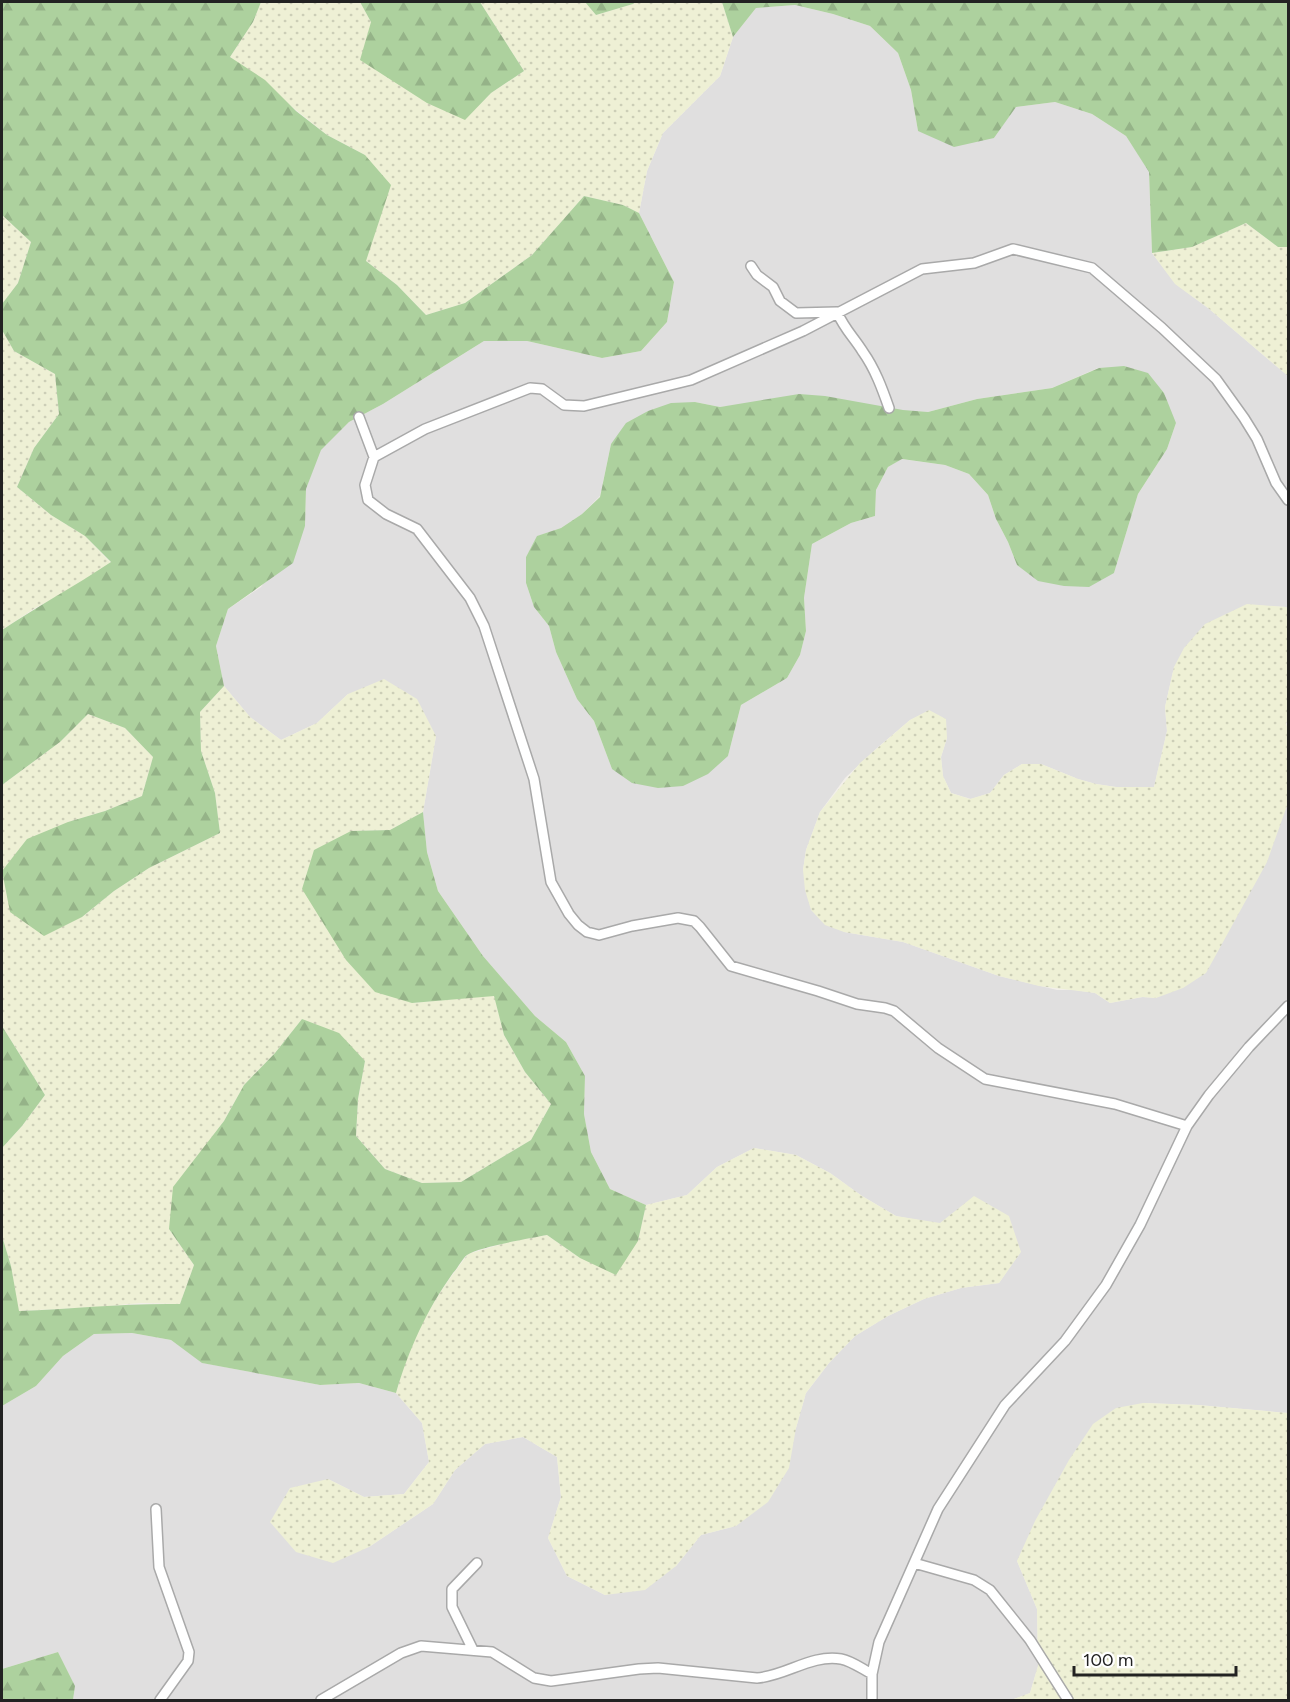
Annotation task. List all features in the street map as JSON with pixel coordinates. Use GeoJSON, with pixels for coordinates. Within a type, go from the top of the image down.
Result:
{"type":"FeatureCollection","features":[{"type":"Feature","properties":{"kind":"street"},"geometry":{"type":"LineString","coordinates":[[374,457],[425,429],[534,387],[542,389],[564,405],[584,406],[692,380],[803,331],[922,269],[974,263],[1013,249],[1092,268],[1162,328],[1216,379],[1249,425],[1276,483],[1288,500]]}},
{"type":"Feature","properties":{"kind":"street"},"geometry":{"type":"LineString","coordinates":[[751,266],[757,275],[773,286],[780,301],[796,313],[837,312]]}},
{"type":"Feature","properties":{"kind":"street"},"geometry":{"type":"LineString","coordinates":[[837,312],[846,331],[863,351],[878,378],[889,408]]}},
{"type":"Feature","properties":{"kind":"street"},"geometry":{"type":"LineString","coordinates":[[359,417],[374,457],[365,485],[368,500],[386,514],[417,529],[470,598],[484,626],[534,779],[551,882],[579,927],[599,935],[655,921],[685,918],[694,921],[700,927],[731,966],[857,1004],[894,1011],[938,1048],[985,1079],[1115,1104],[1187,1126]]}},
{"type":"Feature","properties":{"kind":"street"},"geometry":{"type":"LineString","coordinates":[[872,1701],[872,1674],[884,1627],[938,1509],[1005,1405],[1065,1341],[1106,1285],[1140,1225],[1187,1126],[1209,1095],[1288,1006]]}},
{"type":"Feature","properties":{"kind":"street"},"geometry":{"type":"LineString","coordinates":[[156,1509],[159,1568],[189,1652],[188,1661],[160,1701]]}},
{"type":"Feature","properties":{"kind":"street"},"geometry":{"type":"LineString","coordinates":[[473,1650],[452,1607],[453,1589],[477,1563]]}},
{"type":"Feature","properties":{"kind":"street"},"geometry":{"type":"LineString","coordinates":[[914,1563],[974,1580],[990,1590],[1030,1640],[1068,1701]]}},
{"type":"Feature","properties":{"kind":"street"},"geometry":{"type":"LineString","coordinates":[[321,1701],[412,1648],[421,1646],[497,1654],[541,1681],[658,1668],[757,1678],[769,1677],[809,1662],[832,1659],[843,1659],[872,1674]]}},
{"type":"Feature","properties":{"kind":"shaded area"},"geometry":{"type":"Polygon","coordinates":[[[795,5],[870,26],[898,53],[911,90],[918,131],[994,138],[1015,107],[1055,102],[1092,114],[1126,136],[1149,171],[1152,253],[1176,284],[1288,376],[1288,609],[1247,605],[1174,667],[1165,707],[1167,731],[1154,787],[1116,787],[1096,784],[1041,764],[1022,764],[1004,775],[990,793],[971,799],[951,793],[943,776],[941,757],[947,738],[929,711],[910,720],[845,778],[820,812],[806,850],[803,870],[844,932],[903,942],[999,976],[1057,990],[1095,993],[1110,1003],[1143,997],[1156,998],[1288,803],[1288,1413],[1143,1403],[1017,1561],[1037,1609],[1038,1666],[1030,1693],[1011,1700],[73,1700],[75,1686],[58,1652],[2,1669],[2,1406],[36,1386],[63,1356],[94,1334],[132,1333],[171,1340],[203,1363],[320,1385],[359,1383],[396,1393],[422,1423],[429,1462],[404,1494],[364,1497],[328,1479],[369,1547],[433,1504],[455,1470],[485,1444],[523,1437],[557,1457],[561,1497],[548,1538],[567,1576],[605,1595],[676,1566],[701,1535],[736,1526],[796,1428],[806,1393],[829,1363],[855,1336],[888,1316],[924,1299],[961,1288],[999,1283],[1021,1251],[940,1224],[896,1216],[862,1196],[830,1173],[796,1155],[754,1148],[717,1167],[687,1195],[646,1205],[610,1189],[591,1152],[584,1114],[585,1076],[566,1042],[535,1016],[483,956],[438,891],[427,852],[423,812],[436,736],[348,694],[317,723],[281,740],[250,717],[224,686],[216,646],[228,609],[261,587],[305,526],[306,489],[320,450],[349,422],[383,404],[484,341],[527,341],[602,358],[641,351],[667,322],[674,282],[639,213],[647,171],[663,133],[720,76],[733,37],[756,8],[795,5]],[[1098,368],[1052,388],[977,399],[928,412],[747,404],[720,407],[695,402],[611,444],[600,496],[582,514],[561,528],[538,536],[526,557],[526,583],[534,607],[549,626],[556,652],[577,699],[594,721],[612,769],[728,756],[741,705],[787,678],[800,655],[806,631],[804,598],[812,544],[851,523],[875,516],[876,490],[888,467],[901,459],[945,465],[969,474],[988,495],[1017,565],[1114,573],[1138,494],[1167,449],[1176,423],[1098,368]]]}},
{"type":"Feature","properties":{"kind":"green space"},"geometry":{"type":"Polygon","coordinates":[[[2,2],[261,2],[253,22],[230,57],[265,80],[296,111],[327,135],[365,155],[391,185],[366,261],[397,285],[426,315],[465,303],[532,255],[584,196],[623,205],[639,213],[674,282],[667,322],[641,351],[602,358],[527,341],[484,341],[383,404],[349,422],[321,450],[306,489],[305,526],[293,563],[228,609],[216,646],[224,686],[200,712],[201,751],[215,793],[220,833],[149,868],[114,891],[82,917],[44,936],[10,912],[2,871],[27,839],[142,796],[153,757],[125,728],[88,714],[60,742],[2,785],[2,630],[111,562],[85,536],[51,515],[17,487],[34,448],[59,414],[55,374],[14,351],[2,330],[2,304],[18,283],[31,242],[2,215],[2,2]]]}},
{"type":"Feature","properties":{"kind":"green space"},"geometry":{"type":"Polygon","coordinates":[[[261,2],[360,2],[371,22],[465,119],[491,93],[524,71],[480,2],[585,2],[596,15],[635,2],[722,2],[733,37],[720,76],[663,133],[647,171],[639,213],[623,205],[584,196],[532,255],[465,303],[426,315],[397,285],[366,261],[365,155],[327,135],[230,57],[253,22],[261,2]]]}},
{"type":"Feature","properties":{"kind":"green space"},"geometry":{"type":"Polygon","coordinates":[[[360,2],[480,2],[524,71],[491,93],[465,120],[427,103],[360,60],[371,22],[360,2]]]}},
{"type":"Feature","properties":{"kind":"green space"},"geometry":{"type":"Polygon","coordinates":[[[585,2],[635,2],[596,15],[585,2]]]}},
{"type":"Feature","properties":{"kind":"green space"},"geometry":{"type":"Polygon","coordinates":[[[722,2],[1288,2],[1288,247],[1278,247],[1246,223],[1192,247],[1152,253],[1149,172],[1126,136],[1092,114],[1055,102],[1016,107],[994,138],[954,147],[918,131],[911,90],[898,53],[870,26],[795,5],[756,8],[733,37],[722,2]]]}},
{"type":"Feature","properties":{"kind":"green space"},"geometry":{"type":"Polygon","coordinates":[[[2,215],[31,242],[18,283],[2,304],[2,215]]]}},
{"type":"Feature","properties":{"kind":"green space"},"geometry":{"type":"Polygon","coordinates":[[[1246,223],[1278,247],[1288,247],[1288,376],[1208,308],[1175,284],[1152,253],[1192,247],[1246,223]]]}},
{"type":"Feature","properties":{"kind":"green space"},"geometry":{"type":"Polygon","coordinates":[[[2,330],[14,351],[55,374],[59,414],[34,448],[17,487],[51,515],[85,536],[111,563],[2,630],[2,330]]]}},
{"type":"Feature","properties":{"kind":"green space"},"geometry":{"type":"Polygon","coordinates":[[[1124,366],[1148,373],[1164,393],[1176,423],[1167,449],[1138,494],[1114,573],[1089,587],[1064,586],[1038,581],[1017,565],[988,495],[969,474],[945,465],[902,459],[888,467],[876,490],[875,516],[851,523],[812,544],[804,598],[806,631],[800,655],[787,678],[741,705],[728,756],[708,774],[683,786],[658,788],[632,783],[612,769],[594,721],[577,699],[556,652],[549,626],[534,607],[526,583],[526,557],[537,536],[561,528],[582,514],[600,497],[611,444],[626,423],[648,411],[671,403],[695,402],[720,407],[799,394],[928,412],[977,399],[1052,388],[1099,368],[1124,366]]]}},
{"type":"Feature","properties":{"kind":"green space"},"geometry":{"type":"Polygon","coordinates":[[[1247,604],[1288,609],[1288,717],[1286,724],[1288,729],[1288,803],[1267,862],[1206,973],[1183,988],[1156,998],[1142,997],[1110,1003],[1095,993],[1039,986],[999,976],[903,942],[844,932],[825,925],[811,910],[805,890],[803,870],[806,850],[820,812],[860,763],[910,720],[929,710],[946,719],[947,738],[941,757],[943,776],[951,793],[970,799],[990,793],[1004,775],[1022,764],[1041,764],[1096,784],[1116,787],[1154,787],[1167,731],[1165,707],[1174,667],[1184,648],[1205,624],[1247,604]]]}},
{"type":"Feature","properties":{"kind":"green space"},"geometry":{"type":"Polygon","coordinates":[[[384,679],[417,699],[436,736],[423,812],[390,830],[351,831],[413,1003],[494,995],[504,1035],[525,1072],[551,1104],[531,1140],[461,1182],[422,1183],[385,1169],[356,1136],[358,1099],[365,1061],[302,1019],[275,1053],[244,1085],[224,1121],[201,1152],[169,1229],[194,1265],[180,1304],[141,1303],[18,1311],[11,1266],[2,1236],[2,1148],[45,1095],[2,1026],[2,785],[60,742],[88,714],[125,728],[153,757],[142,796],[105,811],[68,822],[82,917],[114,891],[149,868],[220,833],[215,793],[201,751],[200,712],[224,686],[250,717],[281,740],[317,723],[348,694],[384,679]]]}},
{"type":"Feature","properties":{"kind":"green space"},"geometry":{"type":"Polygon","coordinates":[[[423,812],[427,852],[438,891],[483,956],[535,1016],[566,1042],[585,1076],[584,1114],[591,1152],[610,1189],[646,1205],[638,1241],[616,1275],[580,1258],[547,1235],[493,1246],[467,1255],[443,1287],[427,1316],[396,1393],[359,1383],[320,1385],[202,1363],[171,1340],[132,1333],[94,1334],[63,1356],[36,1386],[2,1406],[2,1236],[11,1266],[19,1311],[180,1304],[194,1265],[169,1229],[173,1187],[224,1121],[244,1085],[275,1053],[302,1019],[339,1033],[365,1061],[358,1099],[356,1136],[385,1169],[422,1183],[461,1182],[531,1140],[551,1104],[525,1072],[504,1035],[494,996],[412,1003],[375,992],[346,960],[302,889],[314,850],[351,831],[390,830],[423,812]]]}},
{"type":"Feature","properties":{"kind":"green space"},"geometry":{"type":"Polygon","coordinates":[[[2,1026],[45,1095],[2,1148],[2,1026]]]}},
{"type":"Feature","properties":{"kind":"green space"},"geometry":{"type":"Polygon","coordinates":[[[754,1148],[796,1155],[830,1173],[862,1196],[896,1216],[940,1223],[974,1196],[1009,1216],[1021,1252],[999,1283],[961,1288],[924,1299],[888,1316],[855,1336],[829,1363],[806,1393],[796,1428],[789,1468],[768,1502],[736,1526],[701,1535],[676,1566],[645,1590],[605,1595],[567,1576],[548,1538],[561,1497],[557,1457],[523,1437],[485,1444],[455,1470],[433,1504],[369,1547],[333,1563],[296,1552],[270,1522],[290,1488],[328,1479],[364,1497],[404,1494],[429,1462],[422,1423],[396,1393],[407,1355],[425,1317],[468,1254],[509,1242],[547,1235],[580,1258],[638,1241],[646,1205],[687,1195],[717,1167],[754,1148]]]}},
{"type":"Feature","properties":{"kind":"green space"},"geometry":{"type":"Polygon","coordinates":[[[1143,1403],[1288,1413],[1288,1700],[1011,1700],[1030,1693],[1038,1666],[1037,1609],[1017,1561],[1035,1521],[1069,1460],[1093,1424],[1116,1408],[1143,1403]]]}},
{"type":"Feature","properties":{"kind":"green space"},"geometry":{"type":"Polygon","coordinates":[[[58,1652],[75,1686],[73,1700],[2,1700],[2,1669],[58,1652]]]}}]}
